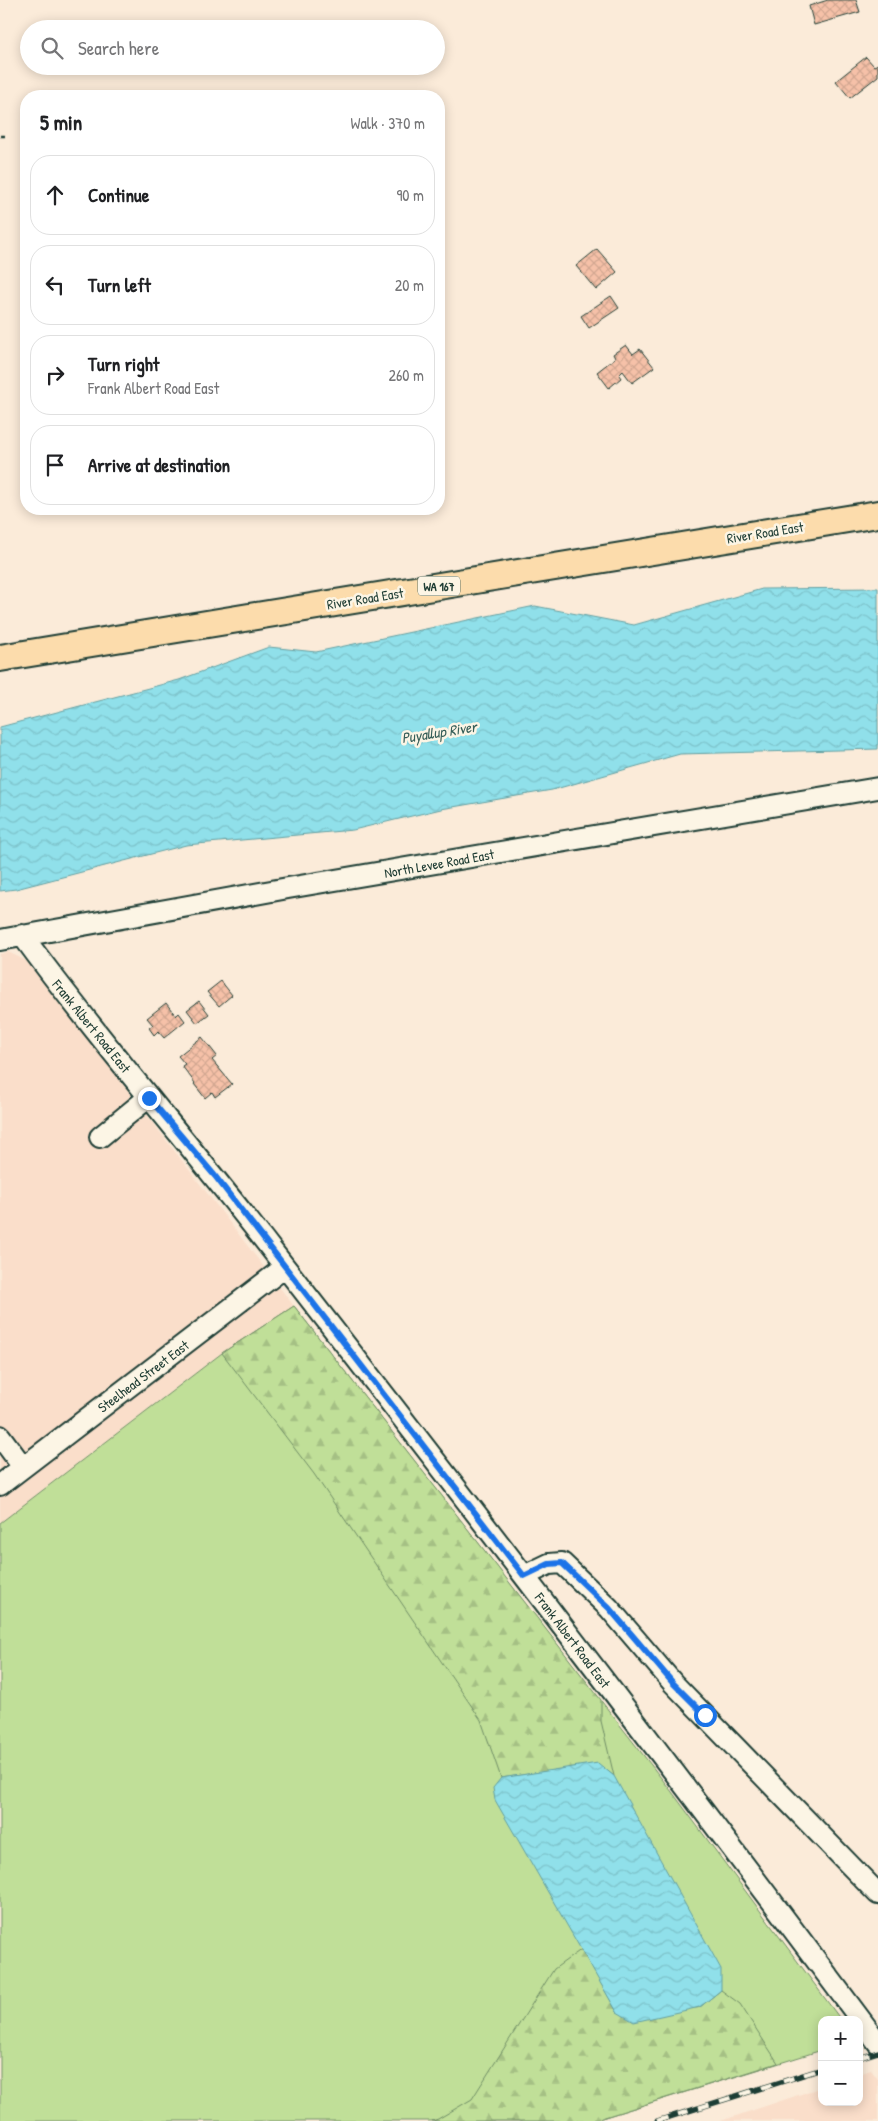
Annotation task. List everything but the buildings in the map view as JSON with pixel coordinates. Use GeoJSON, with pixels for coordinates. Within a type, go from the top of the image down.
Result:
{"type":"FeatureCollection","features":[{"type":"Feature","properties":{"kind":"main road","name":"River Road East"},"geometry":{"type":"LineString","coordinates":[[0,658],[878,514]]}},
{"type":"Feature","properties":{"kind":"street","name":"North Levee Road East"},"geometry":{"type":"LineString","coordinates":[[0,940],[878,788]]}},
{"type":"Feature","properties":{"kind":"street","name":"Frank Albert Road East"},"geometry":{"type":"LineString","coordinates":[[22,935],[78,1011],[215,1176],[524,1576],[878,2043]]}},
{"type":"Feature","properties":{"kind":"street"},"geometry":{"type":"LineString","coordinates":[[100,1137],[149,1098]]}},
{"type":"Feature","properties":{"kind":"street","name":"Steelhead Street East"},"geometry":{"type":"LineString","coordinates":[[0,1485],[285,1267]]}},
{"type":"Feature","properties":{"kind":"street"},"geometry":{"type":"LineString","coordinates":[[0,1436],[23,1467]]}},
{"type":"Feature","properties":{"kind":"street"},"geometry":{"type":"LineString","coordinates":[[524,1576],[549,1564],[562,1563],[609,1608],[673,1683],[878,1894]]}},
{"type":"Feature","properties":{"kind":"path"},"geometry":{"type":"LineString","coordinates":[[0,136],[5,136]]}},
{"type":"Feature","properties":{"kind":"shaded area"},"geometry":{"type":"Polygon","coordinates":[[[8,952],[29,962],[294,1306],[222,1353],[0,1523],[0,954],[8,952]]]}},
{"type":"Feature","properties":{"kind":"shaded area"},"geometry":{"type":"Polygon","coordinates":[[[871,2070],[878,2079],[878,2121],[721,2121],[818,2088],[818,2106],[863,2106],[863,2073],[871,2070]]]}},
{"type":"Feature","properties":{"kind":"green space"},"geometry":{"type":"Polygon","coordinates":[[[294,1306],[672,1792],[838,2016],[818,2016],[818,2051],[592,2121],[0,2121],[0,1523],[222,1353],[294,1306]]]}},
{"type":"Feature","properties":{"kind":"green space"},"geometry":{"type":"Polygon","coordinates":[[[294,1306],[601,1700],[601,1721],[614,1776],[598,1764],[501,1778],[481,1720],[314,1474],[222,1353],[294,1306]]]}},
{"type":"Feature","properties":{"kind":"green space"},"geometry":{"type":"Polygon","coordinates":[[[582,1949],[617,2012],[700,2007],[721,1990],[740,2004],[778,2063],[592,2121],[432,2121],[472,2099],[554,1969],[582,1949]]]}},
{"type":"Feature","properties":{"kind":"water","name":"Puyallup River"},"geometry":{"type":"Polygon","coordinates":[[[878,588],[878,749],[680,754],[552,790],[441,809],[353,830],[186,845],[16,889],[0,891],[0,727],[179,680],[269,647],[316,652],[535,606],[634,625],[762,589],[878,588]]]}},
{"type":"Feature","properties":{"kind":"water"},"geometry":{"type":"Polygon","coordinates":[[[598,1763],[614,1776],[721,1969],[721,1990],[700,2007],[634,2022],[617,2012],[495,1800],[493,1788],[501,1778],[598,1763]]]}},
{"type":"Feature","properties":{"kind":"railway"},"geometry":{"type":"LineString","coordinates":[[863,2057],[878,2052]]}},
{"type":"Feature","properties":{"kind":"railway"},"geometry":{"type":"LineString","coordinates":[[657,2121],[818,2070]]}},
{"type":"Feature","properties":{"kind":"route"},"geometry":{"type":"LineString","coordinates":[[149,1098],[215,1176],[524,1576],[549,1564],[562,1563],[609,1608],[673,1683],[705,1715]]}}]}
